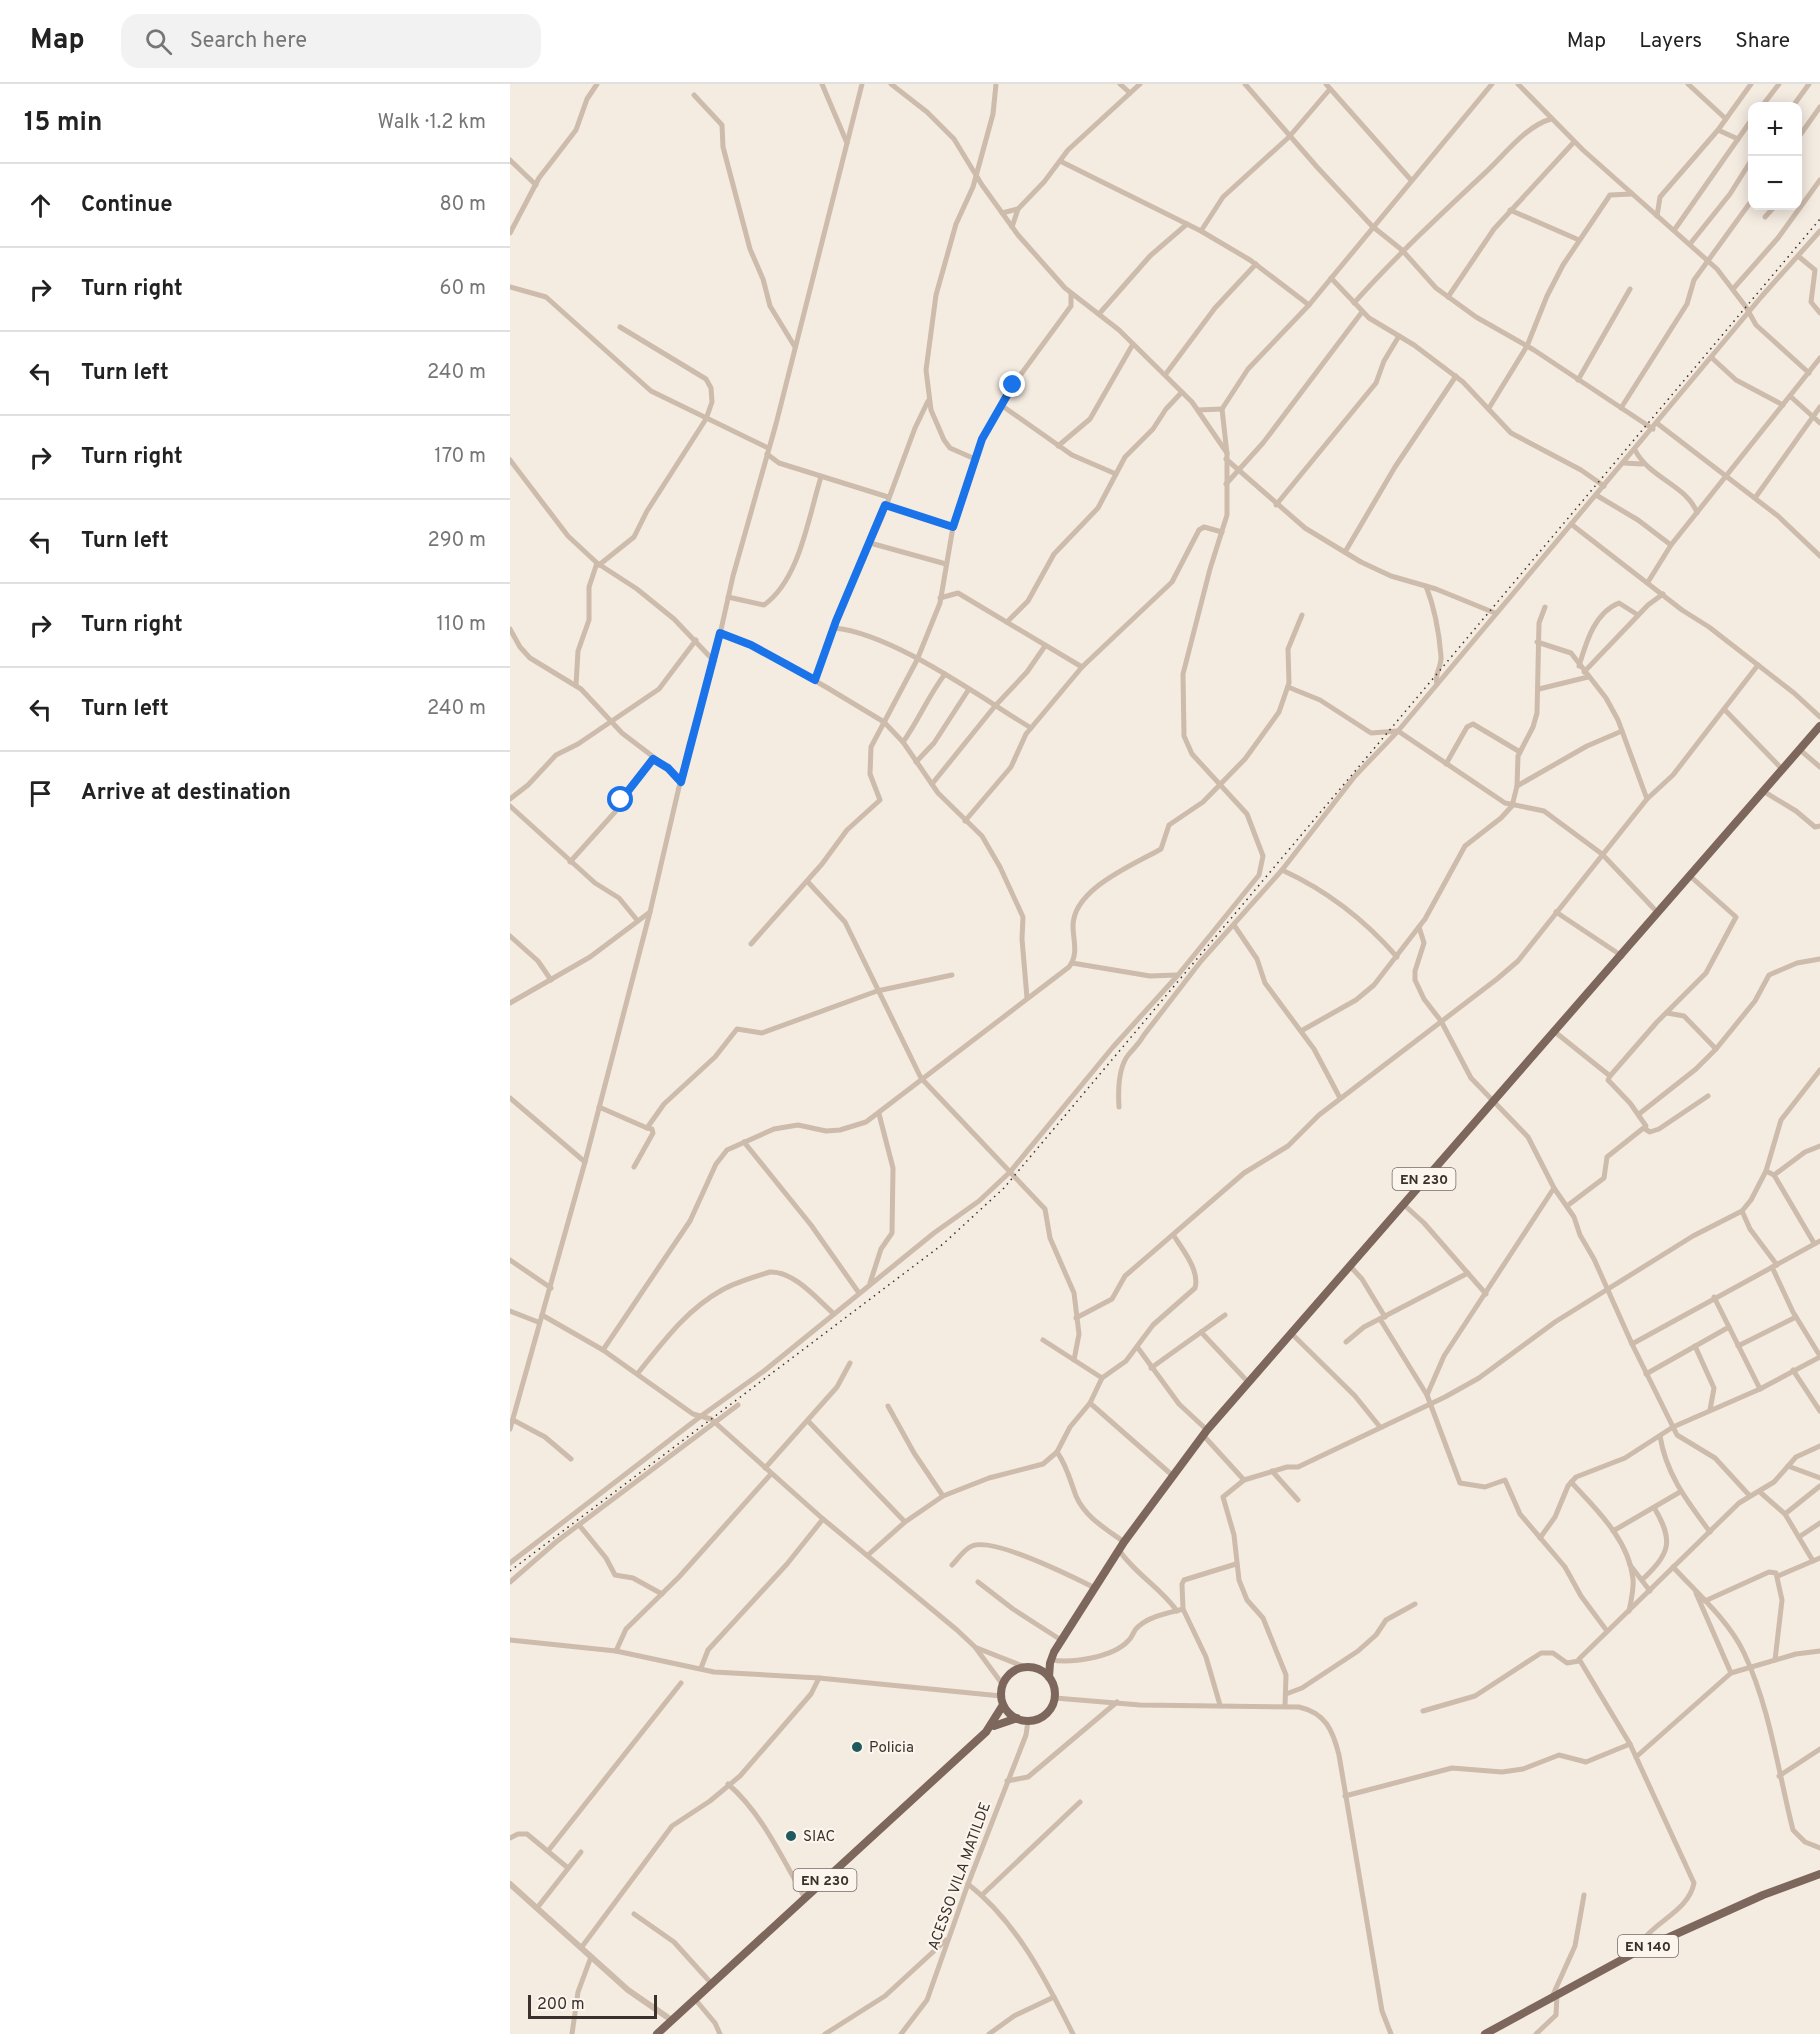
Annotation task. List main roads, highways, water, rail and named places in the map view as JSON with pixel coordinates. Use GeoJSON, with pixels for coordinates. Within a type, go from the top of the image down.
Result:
{"type":"FeatureCollection","features":[{"type":"Feature","properties":{"kind":"main road","name":"EN 230"},"geometry":{"type":"LineString","coordinates":[[1050,1677],[1052,1656],[1061,1640],[1124,1542],[1205,1433],[1820,726]]}},
{"type":"Feature","properties":{"kind":"main road","name":"EN 230"},"geometry":{"type":"LineString","coordinates":[[1028,1667],[1052,1656]]}},
{"type":"Feature","properties":{"kind":"main road"},"geometry":{"type":"LineString","coordinates":[[1028,1667],[1044,1672],[1050,1677],[1055,1698],[1045,1715],[1028,1721],[1017,1718],[1002,1700],[1003,1685],[1008,1676],[1028,1667]]}},
{"type":"Feature","properties":{"kind":"main road","name":"EN 230"},"geometry":{"type":"LineString","coordinates":[[992,1726],[1002,1700]]}},
{"type":"Feature","properties":{"kind":"main road","name":"EN 230"},"geometry":{"type":"LineString","coordinates":[[657,2034],[670,2019],[992,1726],[1017,1718]]}},
{"type":"Feature","properties":{"kind":"main road","name":"EN 140"},"geometry":{"type":"LineString","coordinates":[[1485,2034],[1635,1952],[1763,1895],[1820,1874]]}},
{"type":"Feature","properties":{"kind":"railway"},"geometry":{"type":"LineString","coordinates":[[510,1571],[943,1244],[1004,1188],[1820,219]]}},
{"type":"Feature","properties":{"kind":"place","name":"Policia"},"geometry":{"type":"Point","coordinates":[857,1747]}},
{"type":"Feature","properties":{"kind":"place","name":"SIAC"},"geometry":{"type":"Point","coordinates":[791,1836]}}]}
